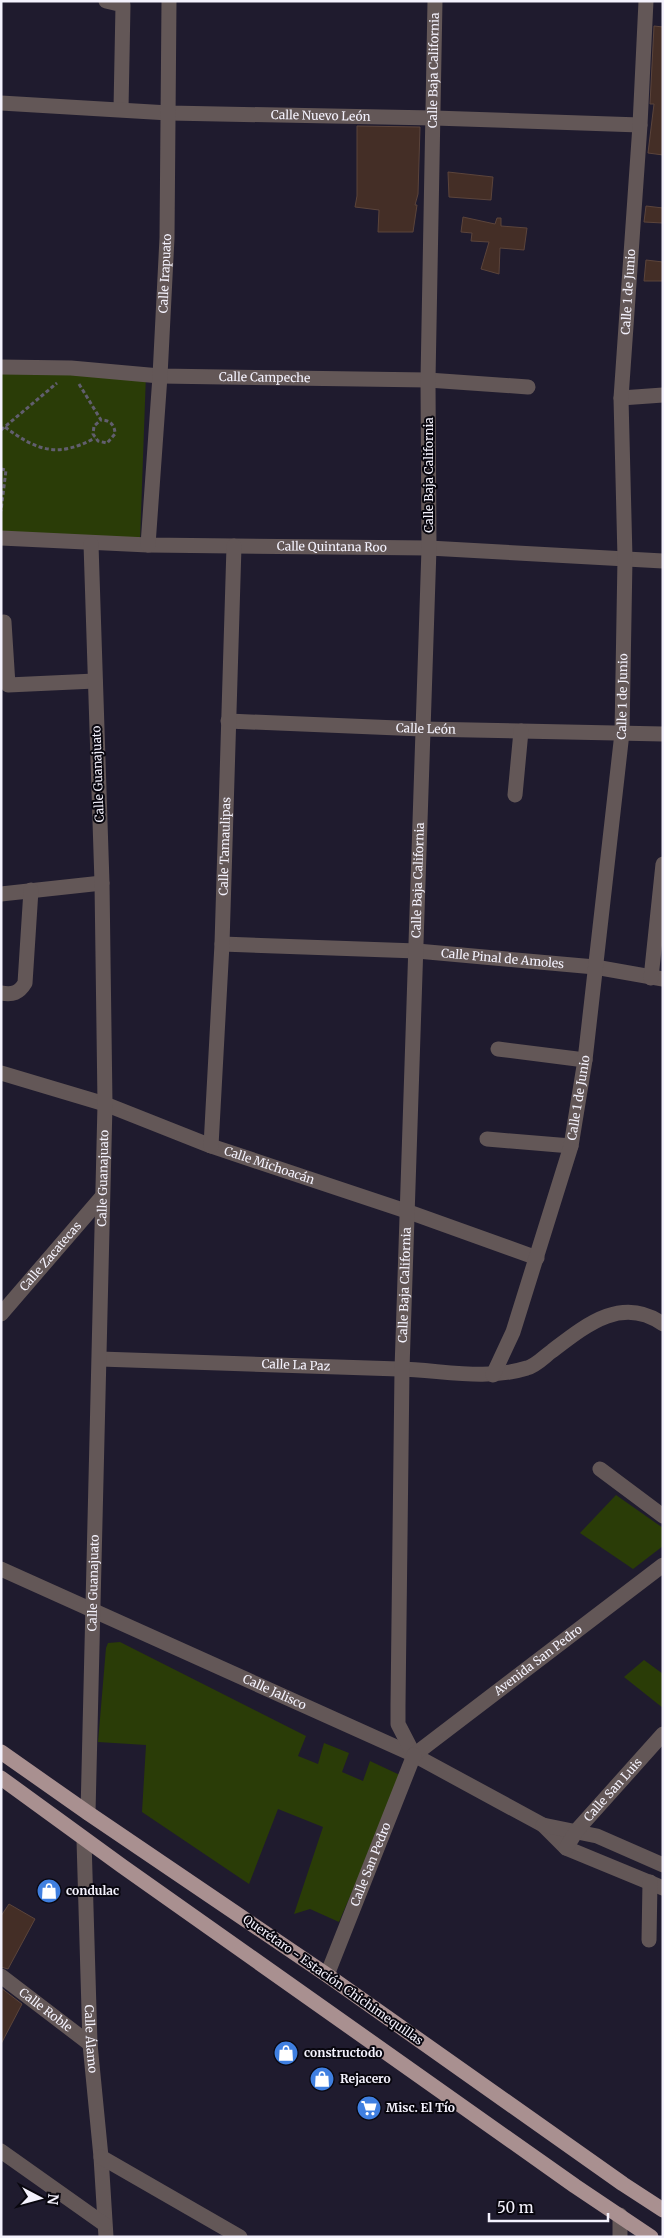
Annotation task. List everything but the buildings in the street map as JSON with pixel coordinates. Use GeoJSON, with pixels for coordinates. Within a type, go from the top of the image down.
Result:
{"type":"FeatureCollection","features":[{"type":"Feature","properties":{"kind":"main road","name":"Querétaro - Estación Chichimequillas"},"geometry":{"type":"LineString","coordinates":[[1,1752],[327,1974],[623,2184],[663,2210]]}},
{"type":"Feature","properties":{"kind":"main road"},"geometry":{"type":"LineString","coordinates":[[1,1778],[84,1840],[575,2186],[620,2214],[651,2237]]}},
{"type":"Feature","properties":{"kind":"street"},"geometry":{"type":"LineString","coordinates":[[106,1],[123,5],[121,109]]}},
{"type":"Feature","properties":{"kind":"street","name":"Calle Irapuato"},"geometry":{"type":"LineString","coordinates":[[148,545],[160,376],[167,238],[168,1]]}},
{"type":"Feature","properties":{"kind":"street","name":"Calle Baja California"},"geometry":{"type":"LineString","coordinates":[[414,1755],[398,1724],[402,1369],[429,548],[428,380],[435,1]]}},
{"type":"Feature","properties":{"kind":"street","name":"Calle 1 de Junio"},"geometry":{"type":"LineString","coordinates":[[493,1375],[513,1332],[572,1146],[586,1060],[622,733],[625,558],[621,398],[640,125],[646,1]]}},
{"type":"Feature","properties":{"kind":"street","name":"Calle Nuevo León"},"geometry":{"type":"LineString","coordinates":[[1,103],[169,113],[434,118],[640,125]]}},
{"type":"Feature","properties":{"kind":"street","name":"Calle Campeche"},"geometry":{"type":"LineString","coordinates":[[1,367],[71,368],[160,376],[428,380],[528,387]]}},
{"type":"Feature","properties":{"kind":"street"},"geometry":{"type":"LineString","coordinates":[[621,398],[663,395]]}},
{"type":"Feature","properties":{"kind":"street","name":"Calle Quintana Roo"},"geometry":{"type":"LineString","coordinates":[[1,538],[91,544],[429,548],[663,560]]}},
{"type":"Feature","properties":{"kind":"street","name":"Calle Guanajuato"},"geometry":{"type":"LineString","coordinates":[[88,1813],[91,1610],[100,1359],[101,1198],[105,1104],[102,883],[91,544]]}},
{"type":"Feature","properties":{"kind":"street","name":"Calle Tamaulipas"},"geometry":{"type":"LineString","coordinates":[[211,1146],[222,944],[234,546]]}},
{"type":"Feature","properties":{"kind":"street"},"geometry":{"type":"LineString","coordinates":[[4,622],[8,685],[95,682]]}},
{"type":"Feature","properties":{"kind":"street","name":"Calle León"},"geometry":{"type":"LineString","coordinates":[[228,721],[422,729],[622,733]]}},
{"type":"Feature","properties":{"kind":"street"},"geometry":{"type":"LineString","coordinates":[[515,796],[521,731]]}},
{"type":"Feature","properties":{"kind":"street"},"geometry":{"type":"LineString","coordinates":[[622,733],[663,734]]}},
{"type":"Feature","properties":{"kind":"street"},"geometry":{"type":"LineString","coordinates":[[657,978],[663,864]]}},
{"type":"Feature","properties":{"kind":"street"},"geometry":{"type":"LineString","coordinates":[[1,894],[102,883]]}},
{"type":"Feature","properties":{"kind":"street"},"geometry":{"type":"LineString","coordinates":[[1,993],[11,995],[21,990],[24,983],[31,890]]}},
{"type":"Feature","properties":{"kind":"street","name":"Calle Pinal de Amoles"},"geometry":{"type":"LineString","coordinates":[[222,944],[417,951],[595,967],[657,978]]}},
{"type":"Feature","properties":{"kind":"street"},"geometry":{"type":"LineString","coordinates":[[498,1049],[586,1060]]}},
{"type":"Feature","properties":{"kind":"street","name":"Calle Michoacán"},"geometry":{"type":"LineString","coordinates":[[1,1073],[105,1104],[211,1146],[408,1212],[537,1258]]}},
{"type":"Feature","properties":{"kind":"street"},"geometry":{"type":"LineString","coordinates":[[487,1139],[572,1146]]}},
{"type":"Feature","properties":{"kind":"street","name":"Calle Zacatecas"},"geometry":{"type":"LineString","coordinates":[[1,1314],[101,1198]]}},
{"type":"Feature","properties":{"kind":"street"},"geometry":{"type":"LineString","coordinates":[[493,1375],[529,1368],[568,1338],[597,1320],[621,1311],[637,1311],[663,1324]]}},
{"type":"Feature","properties":{"kind":"street","name":"Calle La Paz"},"geometry":{"type":"LineString","coordinates":[[100,1359],[402,1369],[493,1375]]}},
{"type":"Feature","properties":{"kind":"street"},"geometry":{"type":"LineString","coordinates":[[600,1469],[663,1516]]}},
{"type":"Feature","properties":{"kind":"street","name":"Avenida San Pedro"},"geometry":{"type":"LineString","coordinates":[[414,1755],[663,1565]]}},
{"type":"Feature","properties":{"kind":"street","name":"Calle Jalisco"},"geometry":{"type":"LineString","coordinates":[[1,1568],[414,1755],[543,1825],[566,1848],[656,1885]]}},
{"type":"Feature","properties":{"kind":"street","name":"Calle San Luis"},"geometry":{"type":"LineString","coordinates":[[566,1848],[577,1830],[663,1734]]}},
{"type":"Feature","properties":{"kind":"street","name":"Calle San Pedro"},"geometry":{"type":"LineString","coordinates":[[327,1974],[414,1755]]}},
{"type":"Feature","properties":{"kind":"street","name":"Calle Jalisco"},"geometry":{"type":"LineString","coordinates":[[543,1825],[577,1830],[597,1836],[663,1865]]}},
{"type":"Feature","properties":{"kind":"street","name":"Calle Álamo"},"geometry":{"type":"LineString","coordinates":[[84,1840],[90,2044],[101,2158],[105,2230]]}},
{"type":"Feature","properties":{"kind":"street"},"geometry":{"type":"LineString","coordinates":[[649,1940],[656,1885]]}},
{"type":"Feature","properties":{"kind":"street","name":"Calle Roble"},"geometry":{"type":"LineString","coordinates":[[1,1976],[90,2044]]}},
{"type":"Feature","properties":{"kind":"street"},"geometry":{"type":"LineString","coordinates":[[1,2151],[105,2230]]}},
{"type":"Feature","properties":{"kind":"street"},"geometry":{"type":"LineString","coordinates":[[101,2158],[240,2237]]}},
{"type":"Feature","properties":{"kind":"street"},"geometry":{"type":"LineString","coordinates":[[620,2214],[620,2237]]}},
{"type":"Feature","properties":{"kind":"path"},"geometry":{"type":"LineString","coordinates":[[1,430],[63,377]]}},
{"type":"Feature","properties":{"kind":"path"},"geometry":{"type":"LineString","coordinates":[[76,379],[102,420],[110,422],[115,429],[115,434],[107,443],[95,438],[93,434],[94,426],[102,420]]}},
{"type":"Feature","properties":{"kind":"path"},"geometry":{"type":"LineString","coordinates":[[5,427],[26,443],[59,451],[80,446],[95,438]]}},
{"type":"Feature","properties":{"kind":"path"},"geometry":{"type":"LineString","coordinates":[[1,469],[6,470],[1,511]]}},
{"type":"Feature","properties":{"kind":"green space"},"geometry":{"type":"Polygon","coordinates":[[[1,369],[146,374],[140,541],[1,536],[1,369]]]}},
{"type":"Feature","properties":{"kind":"green space"},"geometry":{"type":"Polygon","coordinates":[[[616,1495],[663,1528],[663,1546],[633,1569],[580,1533],[616,1495]]]}},
{"type":"Feature","properties":{"kind":"green space"},"geometry":{"type":"Polygon","coordinates":[[[120,1642],[306,1736],[298,1756],[318,1764],[324,1743],[349,1753],[342,1772],[363,1781],[370,1761],[402,1776],[339,1922],[310,1909],[294,1914],[323,1827],[278,1809],[249,1884],[142,1812],[146,1745],[98,1742],[106,1648],[108,1643],[120,1642]]]}},
{"type":"Feature","properties":{"kind":"green space"},"geometry":{"type":"Polygon","coordinates":[[[644,1660],[663,1674],[663,1708],[624,1677],[644,1660]]]}},
{"type":"Feature","properties":{"kind":"place","name":"condulac"},"geometry":{"type":"Point","coordinates":[49,1891]}},
{"type":"Feature","properties":{"kind":"place","name":"constructodo"},"geometry":{"type":"Point","coordinates":[286,2053]}},
{"type":"Feature","properties":{"kind":"place","name":"Rejacero"},"geometry":{"type":"Point","coordinates":[322,2079]}},
{"type":"Feature","properties":{"kind":"place","name":"Misc. El Tío"},"geometry":{"type":"Point","coordinates":[369,2108]}}]}
